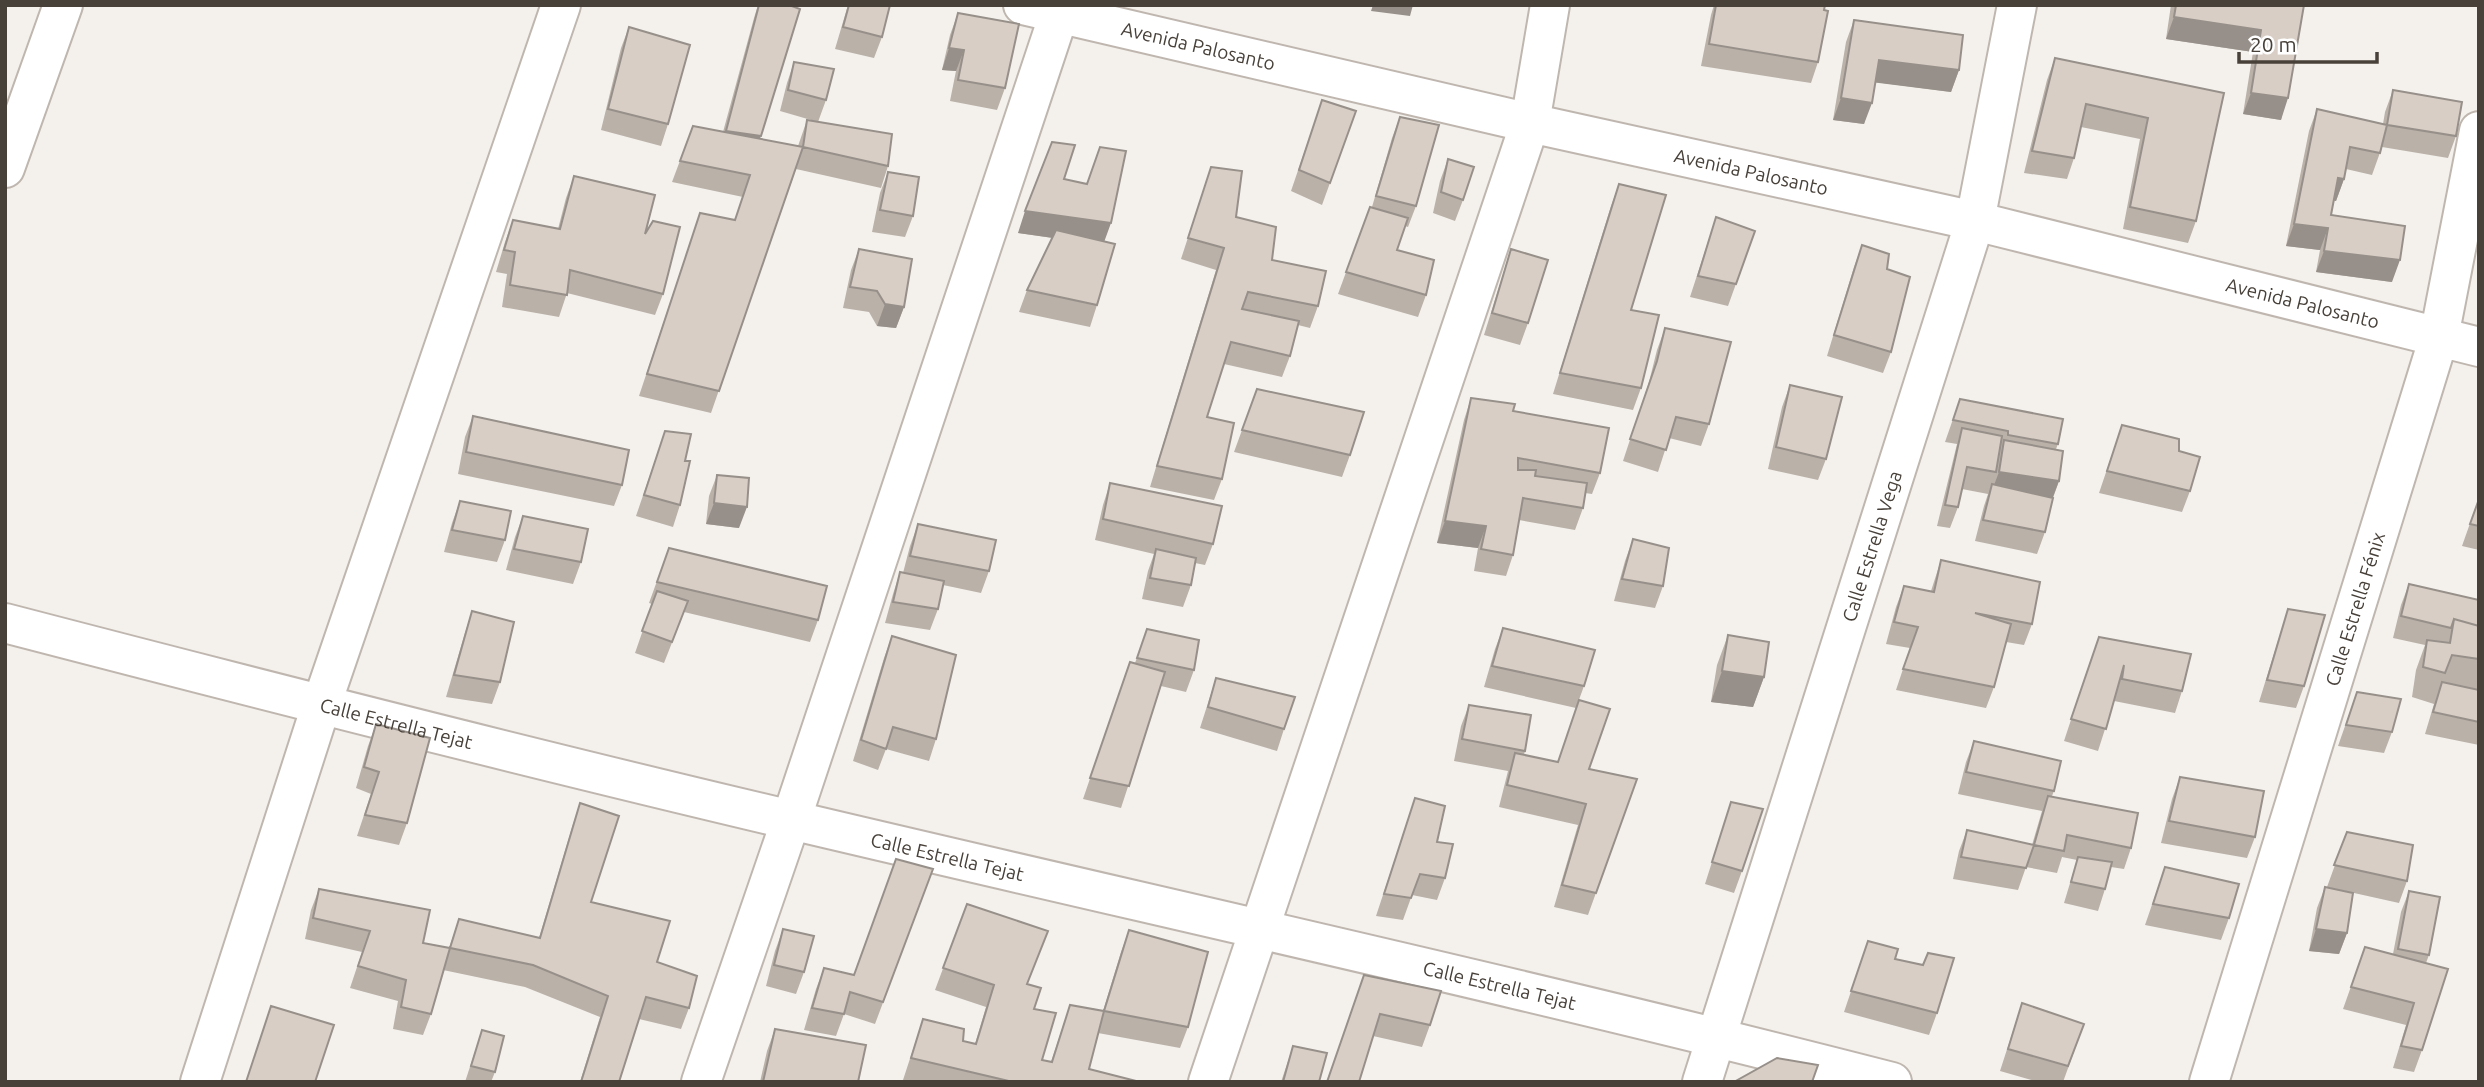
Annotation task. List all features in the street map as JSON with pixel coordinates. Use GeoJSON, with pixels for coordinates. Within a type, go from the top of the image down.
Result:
{"type":"FeatureCollection","features":[{"type":"Feature","properties":{"kind":"street"},"geometry":{"type":"LineString","coordinates":[[5,168],[63,5]]}},
{"type":"Feature","properties":{"kind":"street"},"geometry":{"type":"LineString","coordinates":[[200,1082],[321,706],[561,5]]}},
{"type":"Feature","properties":{"kind":"street","name":"Avenida Palosanto"},"geometry":{"type":"LineString","coordinates":[[1023,5],[1061,10],[1530,123],[1975,221],[2479,347]]}},
{"type":"Feature","properties":{"kind":"street"},"geometry":{"type":"LineString","coordinates":[[1208,1082],[1530,123],[1550,5]]}},
{"type":"Feature","properties":{"kind":"street","name":"Calle Estrella Vega"},"geometry":{"type":"LineString","coordinates":[[1702,1082],[1975,221],[2017,5]]}},
{"type":"Feature","properties":{"kind":"street"},"geometry":{"type":"LineString","coordinates":[[701,1082],[1061,10]]}},
{"type":"Feature","properties":{"kind":"street","name":"Calle Estrella Fénix"},"geometry":{"type":"LineString","coordinates":[[2209,1082],[2439,337],[2479,131]]}},
{"type":"Feature","properties":{"kind":"street","name":"Calle Estrella Tejat"},"geometry":{"type":"LineString","coordinates":[[5,623],[321,706],[791,820],[1717,1037],[1892,1082]]}},
{"type":"Feature","properties":{"kind":"building"},"geometry":{"type":"Polygon","coordinates":[[[759,5],[789,5],[800,9],[761,136],[726,131],[759,5]]]}},
{"type":"Feature","properties":{"kind":"building"},"geometry":{"type":"Polygon","coordinates":[[[849,5],[890,5],[882,37],[843,27],[849,5]]]}},
{"type":"Feature","properties":{"kind":"building"},"geometry":{"type":"Polygon","coordinates":[[[1716,5],[1825,5],[1824,10],[1828,11],[1818,62],[1709,44],[1716,5]]]}},
{"type":"Feature","properties":{"kind":"building"},"geometry":{"type":"Polygon","coordinates":[[[2176,5],[2304,5],[2288,98],[2251,93],[2261,30],[2174,17],[2176,5]]]}},
{"type":"Feature","properties":{"kind":"building"},"geometry":{"type":"Polygon","coordinates":[[[958,13],[1019,24],[1005,88],[958,80],[964,50],[949,48],[958,13]]]}},
{"type":"Feature","properties":{"kind":"building"},"geometry":{"type":"Polygon","coordinates":[[[1854,20],[1963,35],[1959,70],[1879,60],[1872,103],[1841,98],[1854,20]]]}},
{"type":"Feature","properties":{"kind":"building"},"geometry":{"type":"Polygon","coordinates":[[[629,27],[690,45],[668,124],[608,109],[629,27]]]}},
{"type":"Feature","properties":{"kind":"building"},"geometry":{"type":"Polygon","coordinates":[[[2055,58],[2224,93],[2196,221],[2130,207],[2148,118],[2086,104],[2074,158],[2032,151],[2055,58]]]}},
{"type":"Feature","properties":{"kind":"building"},"geometry":{"type":"Polygon","coordinates":[[[794,62],[834,69],[826,100],[788,90],[794,62]]]}},
{"type":"Feature","properties":{"kind":"building"},"geometry":{"type":"Polygon","coordinates":[[[2393,90],[2462,102],[2456,136],[2387,125],[2393,90]]]}},
{"type":"Feature","properties":{"kind":"building"},"geometry":{"type":"Polygon","coordinates":[[[1322,100],[1356,111],[1330,183],[1299,170],[1322,100]]]}},
{"type":"Feature","properties":{"kind":"building"},"geometry":{"type":"Polygon","coordinates":[[[2317,109],[2387,125],[2380,153],[2350,147],[2344,179],[2338,178],[2331,215],[2405,226],[2400,260],[2324,251],[2328,228],[2294,224],[2317,109]]]}},
{"type":"Feature","properties":{"kind":"building"},"geometry":{"type":"Polygon","coordinates":[[[1400,117],[1439,125],[1416,206],[1376,196],[1400,117]]]}},
{"type":"Feature","properties":{"kind":"building"},"geometry":{"type":"Polygon","coordinates":[[[807,120],[892,134],[888,166],[803,147],[807,120]]]}},
{"type":"Feature","properties":{"kind":"building"},"geometry":{"type":"Polygon","coordinates":[[[693,126],[803,147],[719,391],[647,374],[700,213],[735,220],[750,175],[680,161],[693,126]]]}},
{"type":"Feature","properties":{"kind":"building"},"geometry":{"type":"Polygon","coordinates":[[[1052,142],[1075,145],[1064,179],[1087,184],[1100,147],[1126,151],[1111,223],[1025,211],[1052,142]]]}},
{"type":"Feature","properties":{"kind":"building"},"geometry":{"type":"Polygon","coordinates":[[[1448,159],[1474,167],[1463,200],[1441,192],[1448,159]]]}},
{"type":"Feature","properties":{"kind":"building"},"geometry":{"type":"Polygon","coordinates":[[[1211,167],[1242,171],[1236,217],[1276,227],[1272,260],[1326,271],[1318,306],[1248,292],[1242,309],[1299,321],[1290,356],[1231,342],[1207,417],[1234,423],[1222,479],[1157,466],[1224,248],[1188,238],[1211,167]]]}},
{"type":"Feature","properties":{"kind":"building"},"geometry":{"type":"Polygon","coordinates":[[[888,172],[919,177],[913,216],[880,210],[888,172]]]}},
{"type":"Feature","properties":{"kind":"building"},"geometry":{"type":"Polygon","coordinates":[[[574,176],[655,195],[645,234],[653,221],[680,227],[663,294],[570,270],[567,295],[510,285],[515,252],[504,250],[513,220],[560,229],[574,176]]]}},
{"type":"Feature","properties":{"kind":"building"},"geometry":{"type":"Polygon","coordinates":[[[1619,184],[1666,195],[1631,310],[1659,315],[1641,388],[1560,373],[1619,184]]]}},
{"type":"Feature","properties":{"kind":"building"},"geometry":{"type":"Polygon","coordinates":[[[1370,207],[1408,218],[1397,250],[1434,260],[1426,295],[1346,272],[1370,207]]]}},
{"type":"Feature","properties":{"kind":"building"},"geometry":{"type":"Polygon","coordinates":[[[1716,217],[1755,231],[1736,284],[1698,276],[1716,217]]]}},
{"type":"Feature","properties":{"kind":"building"},"geometry":{"type":"Polygon","coordinates":[[[1056,230],[1115,244],[1097,305],[1027,290],[1056,230]]]}},
{"type":"Feature","properties":{"kind":"building"},"geometry":{"type":"Polygon","coordinates":[[[1862,245],[1889,254],[1887,269],[1910,277],[1891,352],[1834,335],[1862,245]]]}},
{"type":"Feature","properties":{"kind":"building"},"geometry":{"type":"Polygon","coordinates":[[[859,249],[912,259],[904,307],[885,304],[877,291],[850,287],[859,249]]]}},
{"type":"Feature","properties":{"kind":"building"},"geometry":{"type":"Polygon","coordinates":[[[1511,249],[1548,260],[1528,323],[1492,313],[1511,249]]]}},
{"type":"Feature","properties":{"kind":"building"},"geometry":{"type":"Polygon","coordinates":[[[1665,328],[1731,342],[1709,424],[1676,417],[1666,450],[1630,439],[1657,361],[1665,328]]]}},
{"type":"Feature","properties":{"kind":"building"},"geometry":{"type":"Polygon","coordinates":[[[1790,385],[1842,397],[1826,459],[1776,447],[1790,385]]]}},
{"type":"Feature","properties":{"kind":"building"},"geometry":{"type":"Polygon","coordinates":[[[1257,389],[1364,412],[1350,455],[1242,430],[1257,389]]]}},
{"type":"Feature","properties":{"kind":"building"},"geometry":{"type":"Polygon","coordinates":[[[1471,398],[1515,404],[1513,411],[1609,428],[1600,473],[1518,458],[1518,470],[1536,470],[1535,476],[1587,483],[1583,508],[1523,498],[1513,555],[1481,549],[1486,526],[1445,521],[1471,398]]]}},
{"type":"Feature","properties":{"kind":"building"},"geometry":{"type":"Polygon","coordinates":[[[1960,399],[2063,419],[2058,444],[2008,435],[2008,431],[1953,420],[1960,399]]]}},
{"type":"Feature","properties":{"kind":"building"},"geometry":{"type":"Polygon","coordinates":[[[473,416],[629,450],[622,485],[466,452],[473,416]]]}},
{"type":"Feature","properties":{"kind":"building"},"geometry":{"type":"Polygon","coordinates":[[[2122,425],[2179,439],[2179,451],[2200,457],[2190,491],[2107,471],[2122,425]]]}},
{"type":"Feature","properties":{"kind":"building"},"geometry":{"type":"Polygon","coordinates":[[[1962,428],[2002,436],[1996,472],[1967,467],[1958,507],[1945,505],[1962,428]]]}},
{"type":"Feature","properties":{"kind":"building"},"geometry":{"type":"Polygon","coordinates":[[[665,431],[691,434],[685,461],[690,461],[680,505],[644,495],[665,431]]]}},
{"type":"Feature","properties":{"kind":"building"},"geometry":{"type":"Polygon","coordinates":[[[2004,440],[2063,451],[2059,481],[1999,472],[2004,440]]]}},
{"type":"Feature","properties":{"kind":"building"},"geometry":{"type":"Polygon","coordinates":[[[717,475],[749,478],[747,507],[714,503],[717,475]]]}},
{"type":"Feature","properties":{"kind":"building"},"geometry":{"type":"Polygon","coordinates":[[[1110,483],[1222,506],[1213,544],[1103,519],[1110,483]]]}},
{"type":"Feature","properties":{"kind":"building"},"geometry":{"type":"Polygon","coordinates":[[[1992,484],[2053,498],[2045,532],[1983,520],[1992,484]]]}},
{"type":"Feature","properties":{"kind":"building"},"geometry":{"type":"Polygon","coordinates":[[[2479,499],[2479,526],[2470,524],[2479,499]]]}},
{"type":"Feature","properties":{"kind":"building"},"geometry":{"type":"Polygon","coordinates":[[[460,501],[511,511],[505,540],[452,530],[460,501]]]}},
{"type":"Feature","properties":{"kind":"building"},"geometry":{"type":"Polygon","coordinates":[[[523,516],[588,529],[581,562],[514,549],[523,516]]]}},
{"type":"Feature","properties":{"kind":"building"},"geometry":{"type":"Polygon","coordinates":[[[918,524],[996,540],[989,571],[910,556],[918,524]]]}},
{"type":"Feature","properties":{"kind":"building"},"geometry":{"type":"Polygon","coordinates":[[[1633,539],[1669,548],[1663,586],[1622,579],[1633,539]]]}},
{"type":"Feature","properties":{"kind":"building"},"geometry":{"type":"Polygon","coordinates":[[[669,548],[827,586],[818,620],[657,582],[669,548]]]}},
{"type":"Feature","properties":{"kind":"building"},"geometry":{"type":"Polygon","coordinates":[[[1156,549],[1196,558],[1191,585],[1150,578],[1156,549]]]}},
{"type":"Feature","properties":{"kind":"building"},"geometry":{"type":"Polygon","coordinates":[[[1941,560],[2040,582],[2032,624],[1975,613],[2011,624],[1994,687],[1903,669],[1918,627],[1894,622],[1904,586],[1934,592],[1941,560]]]}},
{"type":"Feature","properties":{"kind":"building"},"geometry":{"type":"Polygon","coordinates":[[[900,572],[944,581],[938,609],[893,602],[900,572]]]}},
{"type":"Feature","properties":{"kind":"building"},"geometry":{"type":"Polygon","coordinates":[[[2409,584],[2479,600],[2479,626],[2454,619],[2451,628],[2401,616],[2409,584]]]}},
{"type":"Feature","properties":{"kind":"building"},"geometry":{"type":"Polygon","coordinates":[[[657,591],[688,601],[672,642],[642,631],[657,591]]]}},
{"type":"Feature","properties":{"kind":"building"},"geometry":{"type":"Polygon","coordinates":[[[2288,609],[2325,615],[2304,686],[2267,680],[2288,609]]]}},
{"type":"Feature","properties":{"kind":"building"},"geometry":{"type":"Polygon","coordinates":[[[472,611],[514,622],[500,682],[454,675],[472,611]]]}},
{"type":"Feature","properties":{"kind":"building"},"geometry":{"type":"Polygon","coordinates":[[[2454,619],[2479,626],[2479,659],[2452,655],[2445,673],[2423,667],[2427,640],[2450,643],[2454,619]]]}},
{"type":"Feature","properties":{"kind":"building"},"geometry":{"type":"Polygon","coordinates":[[[1503,628],[1595,650],[1584,686],[1492,666],[1503,628]]]}},
{"type":"Feature","properties":{"kind":"building"},"geometry":{"type":"Polygon","coordinates":[[[1147,629],[1199,640],[1194,670],[1137,658],[1147,629]]]}},
{"type":"Feature","properties":{"kind":"building"},"geometry":{"type":"Polygon","coordinates":[[[1728,635],[1769,642],[1764,677],[1722,671],[1728,635]]]}},
{"type":"Feature","properties":{"kind":"building"},"geometry":{"type":"Polygon","coordinates":[[[892,636],[956,655],[936,739],[893,727],[886,749],[861,740],[892,636]]]}},
{"type":"Feature","properties":{"kind":"building"},"geometry":{"type":"Polygon","coordinates":[[[2099,637],[2191,654],[2182,691],[2122,679],[2124,665],[2106,729],[2071,719],[2099,637]]]}},
{"type":"Feature","properties":{"kind":"building"},"geometry":{"type":"Polygon","coordinates":[[[1130,662],[1165,672],[1129,786],[1090,778],[1130,662]]]}},
{"type":"Feature","properties":{"kind":"building"},"geometry":{"type":"Polygon","coordinates":[[[1216,678],[1295,697],[1284,729],[1208,707],[1216,678]]]}},
{"type":"Feature","properties":{"kind":"building"},"geometry":{"type":"Polygon","coordinates":[[[2442,682],[2479,690],[2479,722],[2433,712],[2442,682]]]}},
{"type":"Feature","properties":{"kind":"building"},"geometry":{"type":"Polygon","coordinates":[[[2357,692],[2401,699],[2392,732],[2346,725],[2357,692]]]}},
{"type":"Feature","properties":{"kind":"building"},"geometry":{"type":"Polygon","coordinates":[[[1579,700],[1610,709],[1589,769],[1637,779],[1596,893],[1562,885],[1586,804],[1507,785],[1515,753],[1558,762],[1579,700]]]}},
{"type":"Feature","properties":{"kind":"building"},"geometry":{"type":"Polygon","coordinates":[[[1469,705],[1531,715],[1525,751],[1462,739],[1469,705]]]}},
{"type":"Feature","properties":{"kind":"building"},"geometry":{"type":"Polygon","coordinates":[[[376,724],[430,738],[407,823],[365,815],[379,772],[364,767],[376,724]]]}},
{"type":"Feature","properties":{"kind":"building"},"geometry":{"type":"Polygon","coordinates":[[[1974,741],[2061,761],[2054,791],[1966,772],[1974,741]]]}},
{"type":"Feature","properties":{"kind":"building"},"geometry":{"type":"Polygon","coordinates":[[[2180,777],[2264,791],[2255,837],[2169,821],[2180,777]]]}},
{"type":"Feature","properties":{"kind":"building"},"geometry":{"type":"Polygon","coordinates":[[[2048,796],[2138,813],[2131,848],[2067,835],[2064,851],[2034,845],[2048,796]]]}},
{"type":"Feature","properties":{"kind":"building"},"geometry":{"type":"Polygon","coordinates":[[[1415,798],[1445,806],[1437,842],[1453,844],[1445,878],[1420,874],[1411,898],[1384,894],[1415,798]]]}},
{"type":"Feature","properties":{"kind":"building"},"geometry":{"type":"Polygon","coordinates":[[[1731,802],[1763,809],[1742,871],[1712,862],[1731,802]]]}},
{"type":"Feature","properties":{"kind":"building"},"geometry":{"type":"Polygon","coordinates":[[[580,803],[619,816],[591,902],[670,921],[657,962],[697,976],[689,1008],[646,997],[619,1082],[581,1082],[608,996],[533,965],[450,948],[459,919],[540,938],[580,803]]]}},
{"type":"Feature","properties":{"kind":"building"},"geometry":{"type":"Polygon","coordinates":[[[1967,830],[2034,845],[2026,868],[1961,857],[1967,830]]]}},
{"type":"Feature","properties":{"kind":"building"},"geometry":{"type":"Polygon","coordinates":[[[2347,832],[2413,845],[2407,881],[2334,865],[2347,832]]]}},
{"type":"Feature","properties":{"kind":"building"},"geometry":{"type":"Polygon","coordinates":[[[2078,857],[2112,862],[2105,889],[2071,882],[2078,857]]]}},
{"type":"Feature","properties":{"kind":"building"},"geometry":{"type":"Polygon","coordinates":[[[896,859],[933,869],[883,1002],[850,992],[844,1014],[812,1008],[824,968],[854,975],[896,859]]]}},
{"type":"Feature","properties":{"kind":"building"},"geometry":{"type":"Polygon","coordinates":[[[2165,867],[2239,884],[2229,918],[2153,904],[2165,867]]]}},
{"type":"Feature","properties":{"kind":"building"},"geometry":{"type":"Polygon","coordinates":[[[2325,887],[2353,893],[2347,933],[2316,929],[2325,887]]]}},
{"type":"Feature","properties":{"kind":"building"},"geometry":{"type":"Polygon","coordinates":[[[319,889],[430,910],[423,943],[450,948],[431,1014],[401,1007],[406,980],[358,966],[370,931],[313,918],[319,889]]]}},
{"type":"Feature","properties":{"kind":"building"},"geometry":{"type":"Polygon","coordinates":[[[2409,891],[2440,897],[2429,955],[2398,949],[2409,891]]]}},
{"type":"Feature","properties":{"kind":"building"},"geometry":{"type":"Polygon","coordinates":[[[967,904],[1048,931],[1027,984],[1041,988],[1034,1009],[1056,1013],[1042,1060],[1052,1062],[1070,1005],[1104,1011],[1089,1069],[1140,1082],[1013,1082],[911,1058],[923,1019],[964,1029],[963,1041],[976,1044],[994,985],[943,968],[967,904]]]}},
{"type":"Feature","properties":{"kind":"building"},"geometry":{"type":"Polygon","coordinates":[[[783,929],[814,936],[804,972],[774,965],[783,929]]]}},
{"type":"Feature","properties":{"kind":"building"},"geometry":{"type":"Polygon","coordinates":[[[1129,930],[1208,952],[1188,1027],[1104,1011],[1129,930]]]}},
{"type":"Feature","properties":{"kind":"building"},"geometry":{"type":"Polygon","coordinates":[[[1868,941],[1898,949],[1895,959],[1923,965],[1928,953],[1954,958],[1937,1013],[1851,991],[1868,941]]]}},
{"type":"Feature","properties":{"kind":"building"},"geometry":{"type":"Polygon","coordinates":[[[2365,947],[2448,969],[2422,1050],[2401,1046],[2414,1003],[2351,987],[2365,947]]]}},
{"type":"Feature","properties":{"kind":"building"},"geometry":{"type":"Polygon","coordinates":[[[1364,975],[1441,991],[1430,1025],[1380,1014],[1359,1082],[1327,1082],[1364,975]]]}},
{"type":"Feature","properties":{"kind":"building"},"geometry":{"type":"Polygon","coordinates":[[[2022,1003],[2084,1024],[2068,1066],[2008,1049],[2022,1003]]]}},
{"type":"Feature","properties":{"kind":"building"},"geometry":{"type":"Polygon","coordinates":[[[271,1006],[334,1025],[315,1082],[246,1082],[271,1006]]]}},
{"type":"Feature","properties":{"kind":"building"},"geometry":{"type":"Polygon","coordinates":[[[775,1029],[866,1045],[858,1082],[763,1082],[775,1029]]]}},
{"type":"Feature","properties":{"kind":"building"},"geometry":{"type":"Polygon","coordinates":[[[482,1030],[504,1036],[495,1072],[471,1066],[482,1030]]]}},
{"type":"Feature","properties":{"kind":"building"},"geometry":{"type":"Polygon","coordinates":[[[1293,1046],[1327,1053],[1319,1082],[1283,1082],[1293,1046]]]}},
{"type":"Feature","properties":{"kind":"building"},"geometry":{"type":"Polygon","coordinates":[[[1777,1058],[1818,1065],[1812,1082],[1734,1082],[1777,1058]]]}}]}
